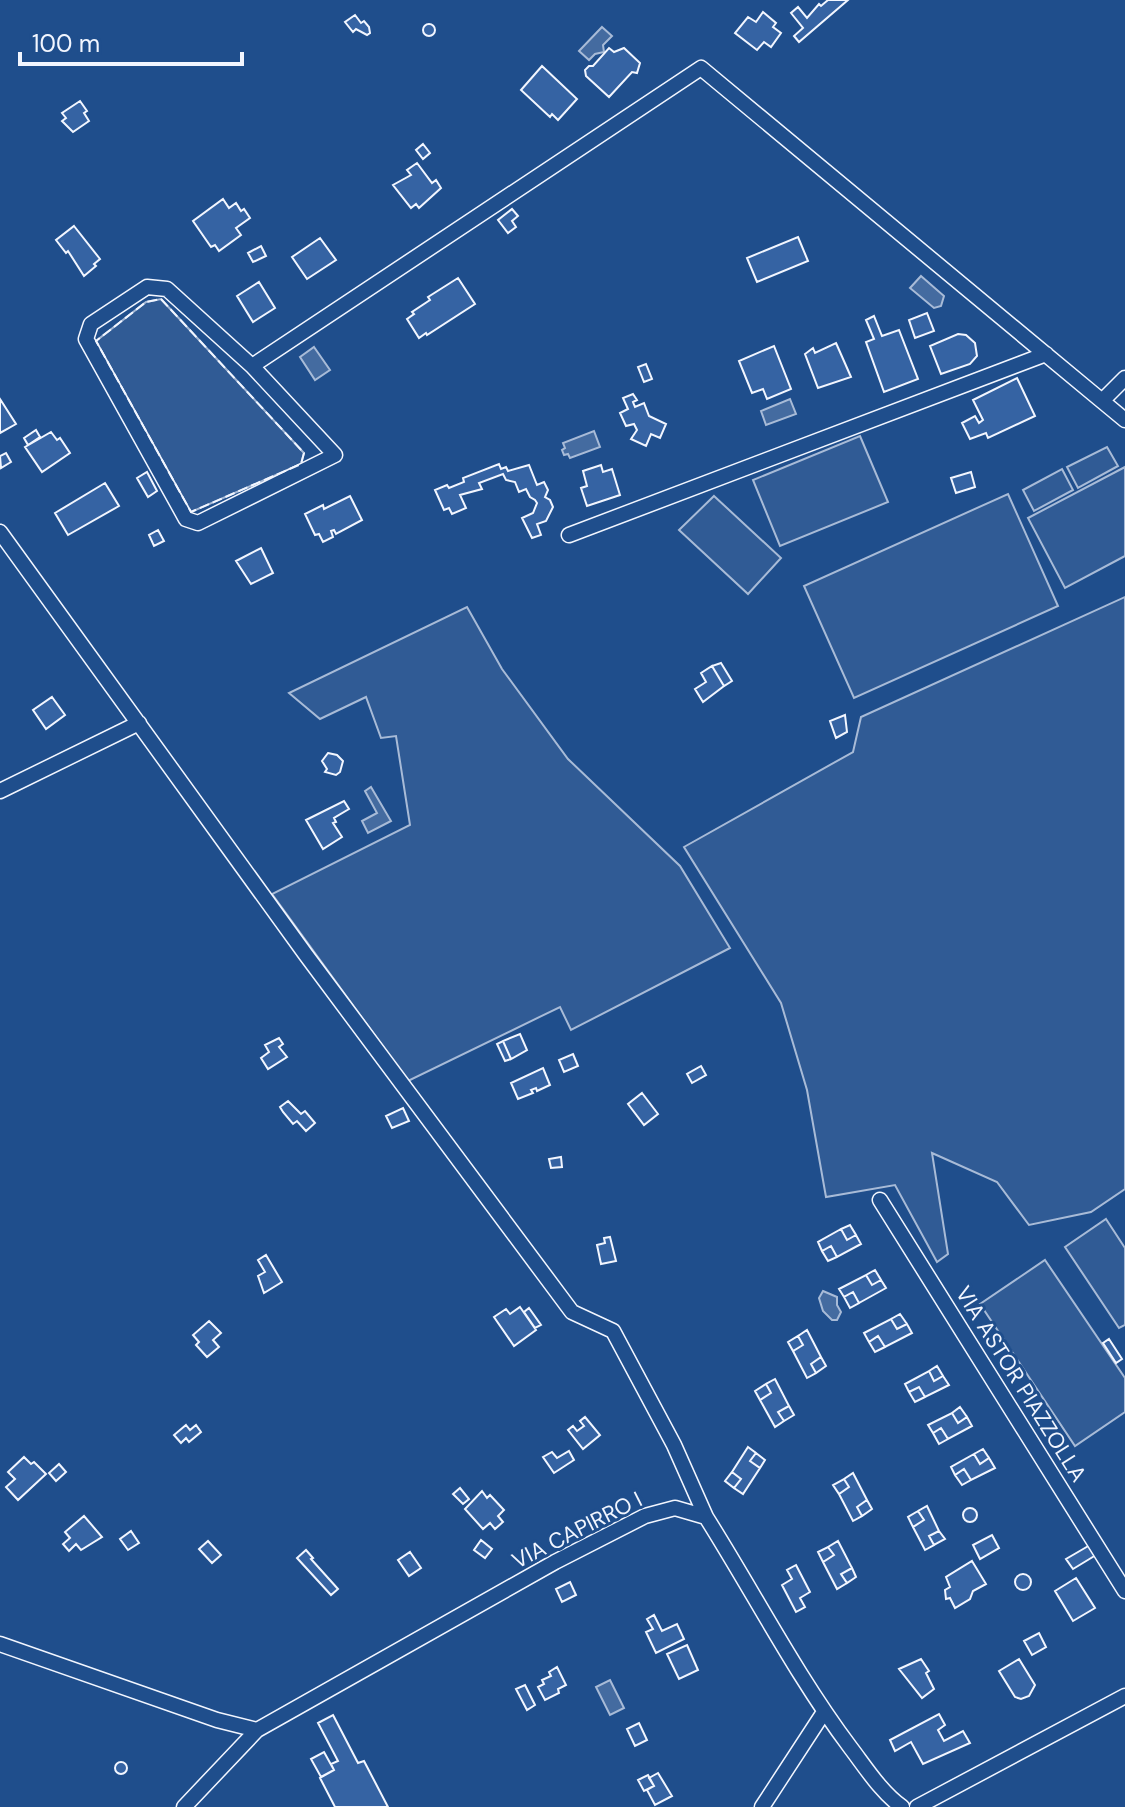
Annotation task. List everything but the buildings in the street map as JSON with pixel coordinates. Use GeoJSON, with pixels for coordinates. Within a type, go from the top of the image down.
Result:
{"type":"FeatureCollection","features":[{"type":"Feature","properties":{"kind":"street"},"geometry":{"type":"LineString","coordinates":[[252,366],[701,68],[1125,420]]}},
{"type":"Feature","properties":{"kind":"street"},"geometry":{"type":"LineString","coordinates":[[147,287],[167,289],[252,366],[335,455],[198,523],[186,519],[86,339],[91,324],[147,287]]}},
{"type":"Feature","properties":{"kind":"street"},"geometry":{"type":"LineString","coordinates":[[569,535],[1046,354]]}},
{"type":"Feature","properties":{"kind":"street"},"geometry":{"type":"LineString","coordinates":[[1102,401],[1125,378]]}},
{"type":"Feature","properties":{"kind":"street"},"geometry":{"type":"LineString","coordinates":[[0,532],[306,955],[572,1312],[613,1331],[674,1445],[706,1517],[824,1712],[883,1790],[902,1807]]}},
{"type":"Feature","properties":{"kind":"street"},"geometry":{"type":"LineString","coordinates":[[0,791],[139,723]]}},
{"type":"Feature","properties":{"kind":"street","name":"VIA ASTOR PIAZZOLLA"},"geometry":{"type":"LineString","coordinates":[[880,1200],[1125,1591]]}},
{"type":"Feature","properties":{"kind":"street","name":"VIA CAPIRRO I"},"geometry":{"type":"LineString","coordinates":[[184,1807],[257,1730],[555,1562],[645,1516],[675,1508],[706,1517]]}},
{"type":"Feature","properties":{"kind":"street"},"geometry":{"type":"LineString","coordinates":[[0,1644],[217,1720],[257,1730]]}},
{"type":"Feature","properties":{"kind":"street"},"geometry":{"type":"LineString","coordinates":[[917,1807],[1125,1696]]}},
{"type":"Feature","properties":{"kind":"street"},"geometry":{"type":"LineString","coordinates":[[762,1807],[824,1712]]}},
{"type":"Feature","properties":{"kind":"shaded area"},"geometry":{"type":"Polygon","coordinates":[[[602,27],[612,36],[603,45],[604,52],[595,54],[589,60],[579,51],[602,27]]]}},
{"type":"Feature","properties":{"kind":"shaded area"},"geometry":{"type":"Polygon","coordinates":[[[921,276],[944,296],[941,306],[934,308],[910,288],[921,276]]]}},
{"type":"Feature","properties":{"kind":"shaded area"},"geometry":{"type":"Polygon","coordinates":[[[161,299],[304,453],[301,464],[191,512],[96,341],[146,302],[161,299]]]}},
{"type":"Feature","properties":{"kind":"shaded area"},"geometry":{"type":"Polygon","coordinates":[[[314,347],[330,370],[315,380],[300,357],[314,347]]]}},
{"type":"Feature","properties":{"kind":"shaded area"},"geometry":{"type":"Polygon","coordinates":[[[790,399],[796,414],[766,425],[761,411],[790,399]]]}},
{"type":"Feature","properties":{"kind":"shaded area"},"geometry":{"type":"Polygon","coordinates":[[[594,431],[600,447],[570,458],[568,454],[564,455],[563,443],[594,431]]]}},
{"type":"Feature","properties":{"kind":"shaded area"},"geometry":{"type":"Polygon","coordinates":[[[860,436],[888,502],[780,546],[753,480],[860,436]]]}},
{"type":"Feature","properties":{"kind":"shaded area"},"geometry":{"type":"Polygon","coordinates":[[[1107,447],[1118,466],[1078,488],[1067,467],[1107,447]]]}},
{"type":"Feature","properties":{"kind":"shaded area"},"geometry":{"type":"Polygon","coordinates":[[[1125,467],[1125,556],[1065,588],[1028,518],[1125,467]]]}},
{"type":"Feature","properties":{"kind":"shaded area"},"geometry":{"type":"Polygon","coordinates":[[[1062,469],[1073,490],[1034,511],[1023,490],[1062,469]]]}},
{"type":"Feature","properties":{"kind":"shaded area"},"geometry":{"type":"Polygon","coordinates":[[[1008,494],[1058,606],[854,698],[804,586],[1008,494]]]}},
{"type":"Feature","properties":{"kind":"shaded area"},"geometry":{"type":"Polygon","coordinates":[[[714,496],[781,558],[748,594],[679,530],[714,496]]]}},
{"type":"Feature","properties":{"kind":"shaded area"},"geometry":{"type":"Polygon","coordinates":[[[1125,597],[1125,1189],[1091,1212],[1029,1225],[997,1182],[932,1153],[948,1254],[937,1262],[895,1185],[826,1197],[807,1090],[781,1003],[684,847],[853,752],[861,717],[1125,597]]]}},
{"type":"Feature","properties":{"kind":"shaded area"},"geometry":{"type":"Polygon","coordinates":[[[467,607],[502,669],[568,759],[680,866],[730,948],[571,1030],[560,1007],[408,1081],[272,894],[410,825],[396,736],[381,738],[366,697],[320,719],[289,693],[467,607]]]}},
{"type":"Feature","properties":{"kind":"shaded area"},"geometry":{"type":"Polygon","coordinates":[[[371,787],[391,821],[368,833],[362,821],[377,813],[365,791],[371,787]]]}},
{"type":"Feature","properties":{"kind":"shaded area"},"geometry":{"type":"Polygon","coordinates":[[[1106,1219],[1125,1248],[1125,1325],[1119,1328],[1065,1247],[1106,1219]]]}},
{"type":"Feature","properties":{"kind":"shaded area"},"geometry":{"type":"Polygon","coordinates":[[[1045,1260],[1125,1378],[1125,1412],[1075,1446],[980,1304],[1045,1260]]]}},
{"type":"Feature","properties":{"kind":"shaded area"},"geometry":{"type":"Polygon","coordinates":[[[823,1291],[837,1297],[841,1312],[837,1320],[832,1320],[823,1311],[819,1298],[823,1291]]]}},
{"type":"Feature","properties":{"kind":"shaded area"},"geometry":{"type":"Polygon","coordinates":[[[610,1680],[624,1708],[610,1715],[596,1687],[610,1680]]]}},
{"type":"Feature","properties":{"kind":"fence"},"geometry":{"type":"LineString","coordinates":[[161,299],[304,453],[301,464],[191,512],[96,341],[146,302],[161,299]]}}]}
